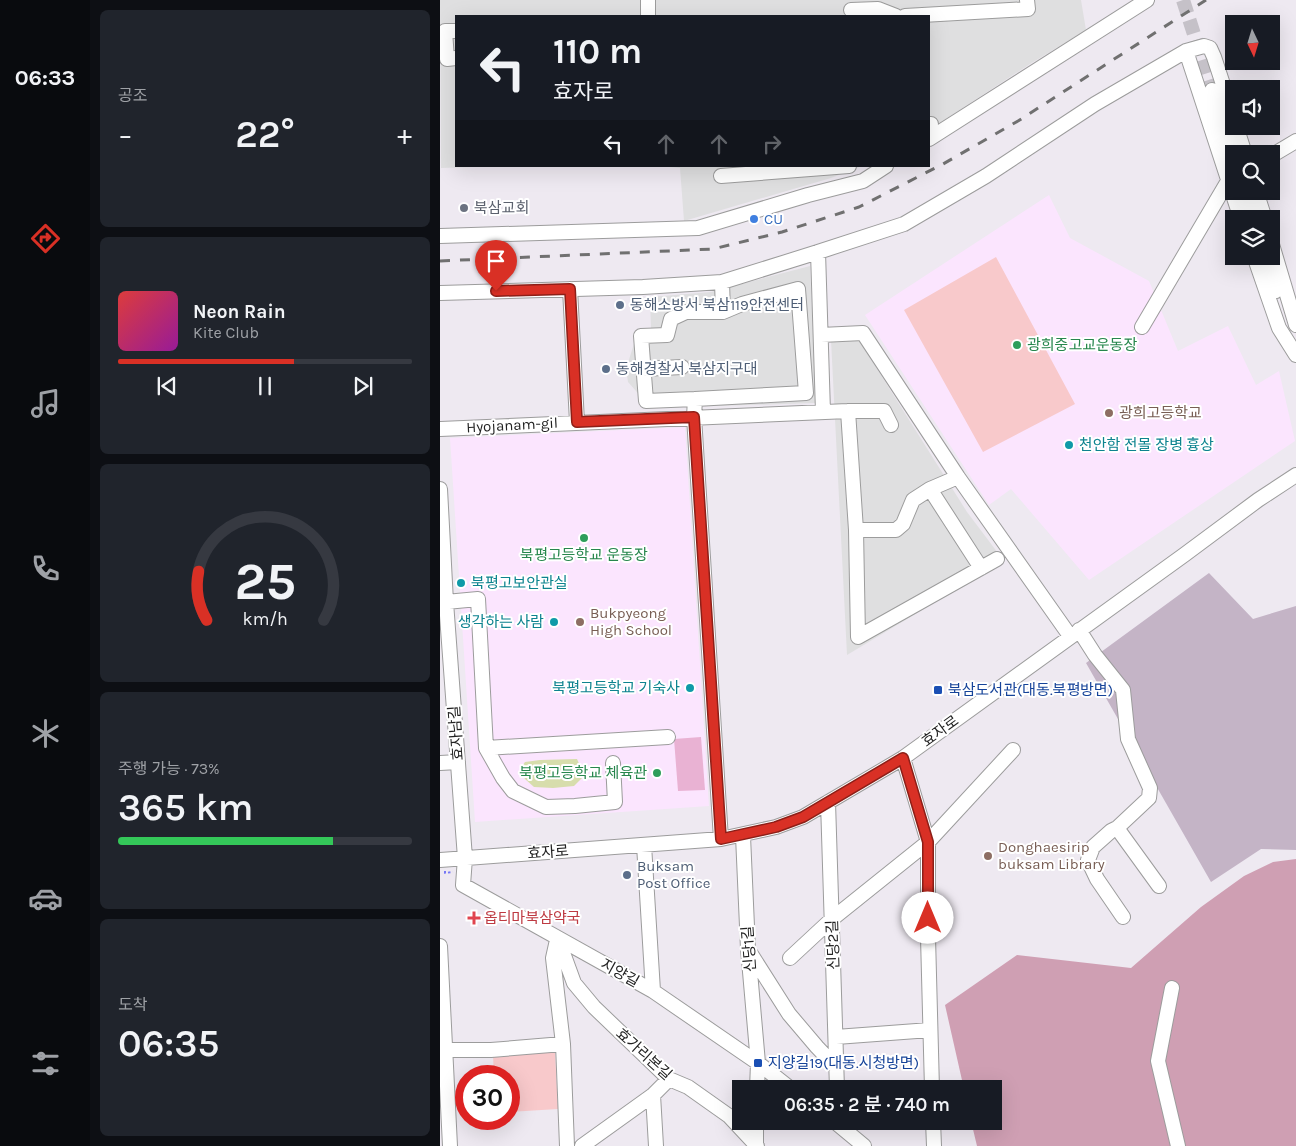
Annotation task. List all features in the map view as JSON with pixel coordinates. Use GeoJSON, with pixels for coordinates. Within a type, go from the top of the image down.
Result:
{"type":"FeatureCollection","features":[{"type":"Feature","properties":{"kind":"street"},"geometry":{"type":"LineString","coordinates":[[648,0],[648,15]]}},
{"type":"Feature","properties":{"kind":"street"},"geometry":{"type":"LineString","coordinates":[[923,15],[1028,9],[1027,0]]}},
{"type":"Feature","properties":{"kind":"street"},"geometry":{"type":"LineString","coordinates":[[930,138],[1148,0]]}},
{"type":"Feature","properties":{"kind":"street"},"geometry":{"type":"LineString","coordinates":[[851,9],[878,9],[893,15]]}},
{"type":"Feature","properties":{"kind":"street"},"geometry":{"type":"LineString","coordinates":[[455,30],[445,31],[446,59],[455,58]]}},
{"type":"Feature","properties":{"kind":"street"},"geometry":{"type":"LineString","coordinates":[[440,293],[643,287],[722,282],[904,224],[986,176],[1095,104],[1186,51],[1204,46],[1210,48],[1225,91]]}},
{"type":"Feature","properties":{"kind":"street"},"geometry":{"type":"LineString","coordinates":[[1186,51],[1225,172]]}},
{"type":"Feature","properties":{"kind":"street"},"geometry":{"type":"LineString","coordinates":[[1212,90],[1230,145]]}},
{"type":"Feature","properties":{"kind":"street"},"geometry":{"type":"LineString","coordinates":[[1280,151],[1296,141]]}},
{"type":"Feature","properties":{"kind":"street"},"geometry":{"type":"LineString","coordinates":[[722,176],[837,167]]}},
{"type":"Feature","properties":{"kind":"street"},"geometry":{"type":"LineString","coordinates":[[861,167],[863,181]]}},
{"type":"Feature","properties":{"kind":"street"},"geometry":{"type":"LineString","coordinates":[[440,236],[698,228],[808,195],[863,181],[884,167]]}},
{"type":"Feature","properties":{"kind":"street"},"geometry":{"type":"LineString","coordinates":[[1142,327],[1225,186]]}},
{"type":"Feature","properties":{"kind":"street"},"geometry":{"type":"LineString","coordinates":[[818,252],[823,412]]}},
{"type":"Feature","properties":{"kind":"street"},"geometry":{"type":"LineString","coordinates":[[1257,265],[1279,328],[1296,354]]}},
{"type":"Feature","properties":{"kind":"street"},"geometry":{"type":"LineString","coordinates":[[1268,265],[1296,354]]}},
{"type":"Feature","properties":{"kind":"street"},"geometry":{"type":"LineString","coordinates":[[1278,265],[1296,325]]}},
{"type":"Feature","properties":{"kind":"street"},"geometry":{"type":"LineString","coordinates":[[722,282],[724,312]]}},
{"type":"Feature","properties":{"kind":"street"},"geometry":{"type":"LineString","coordinates":[[570,289],[577,422]]}},
{"type":"Feature","properties":{"kind":"street"},"geometry":{"type":"LineString","coordinates":[[798,289],[806,393],[646,401],[641,336],[667,335],[671,320],[686,312],[724,312],[742,304],[798,289]]}},
{"type":"Feature","properties":{"kind":"street"},"geometry":{"type":"LineString","coordinates":[[821,335],[862,333],[958,477],[1075,633],[1123,690],[1128,739],[1150,788],[1149,798],[1117,828],[1092,847],[1088,860],[1097,879],[1123,917]]}},
{"type":"Feature","properties":{"kind":"street"},"geometry":{"type":"LineString","coordinates":[[643,369],[682,367]]}},
{"type":"Feature","properties":{"kind":"street"},"geometry":{"type":"LineString","coordinates":[[695,398],[694,417],[721,839]]}},
{"type":"Feature","properties":{"kind":"street"},"geometry":{"type":"LineString","coordinates":[[848,411],[856,530],[858,636],[997,559]]}},
{"type":"Feature","properties":{"kind":"street","name":"Hyojanam-gil"},"geometry":{"type":"LineString","coordinates":[[440,429],[848,411],[884,412],[891,425]]}},
{"type":"Feature","properties":{"kind":"street","name":"효자로"},"geometry":{"type":"LineString","coordinates":[[440,860],[721,839],[743,836],[803,817],[903,758],[1258,500],[1296,475]]}},
{"type":"Feature","properties":{"kind":"street"},"geometry":{"type":"LineString","coordinates":[[856,530],[896,530],[912,517],[914,500],[930,489],[958,477]]}},
{"type":"Feature","properties":{"kind":"street","name":"효자남길"},"geometry":{"type":"LineString","coordinates":[[440,489],[443,601],[452,685],[465,858]]}},
{"type":"Feature","properties":{"kind":"street"},"geometry":{"type":"LineString","coordinates":[[930,489],[981,568]]}},
{"type":"Feature","properties":{"kind":"street"},"geometry":{"type":"LineString","coordinates":[[443,601],[478,599],[486,748],[503,778],[513,791],[546,806],[576,806],[615,802],[612,763]]}},
{"type":"Feature","properties":{"kind":"street"},"geometry":{"type":"LineString","coordinates":[[440,693],[452,685]]}},
{"type":"Feature","properties":{"kind":"street"},"geometry":{"type":"LineString","coordinates":[[486,748],[668,737]]}},
{"type":"Feature","properties":{"kind":"street"},"geometry":{"type":"LineString","coordinates":[[790,958],[832,919],[928,842],[1013,750]]}},
{"type":"Feature","properties":{"kind":"street"},"geometry":{"type":"LineString","coordinates":[[903,758],[928,842],[932,1080]]}},
{"type":"Feature","properties":{"kind":"street"},"geometry":{"type":"LineString","coordinates":[[440,763],[458,762]]}},
{"type":"Feature","properties":{"kind":"street","name":"신당2길"},"geometry":{"type":"LineString","coordinates":[[828,802],[837,1080]]}},
{"type":"Feature","properties":{"kind":"street"},"geometry":{"type":"LineString","coordinates":[[1117,828],[1159,886]]}},
{"type":"Feature","properties":{"kind":"street","name":"신당1길"},"geometry":{"type":"LineString","coordinates":[[743,836],[748,949],[758,1063],[757,1080]]}},
{"type":"Feature","properties":{"kind":"street"},"geometry":{"type":"LineString","coordinates":[[644,845],[653,991]]}},
{"type":"Feature","properties":{"kind":"street","name":"지양길"},"geometry":{"type":"LineString","coordinates":[[465,858],[462,885],[653,991],[780,1080]]}},
{"type":"Feature","properties":{"kind":"street"},"geometry":{"type":"LineString","coordinates":[[558,939],[553,958],[563,1044],[567,1146]]}},
{"type":"Feature","properties":{"kind":"street","name":"효가리본길"},"geometry":{"type":"LineString","coordinates":[[558,939],[574,983],[594,1007],[669,1079],[688,1087],[729,1116],[756,1146]]}},
{"type":"Feature","properties":{"kind":"street"},"geometry":{"type":"LineString","coordinates":[[440,946],[443,1050],[450,1146]]}},
{"type":"Feature","properties":{"kind":"street"},"geometry":{"type":"LineString","coordinates":[[748,949],[789,1014],[837,1068]]}},
{"type":"Feature","properties":{"kind":"street"},"geometry":{"type":"LineString","coordinates":[[1172,988],[1158,1061],[1178,1146]]}},
{"type":"Feature","properties":{"kind":"street"},"geometry":{"type":"LineString","coordinates":[[836,1037],[930,1030]]}},
{"type":"Feature","properties":{"kind":"street"},"geometry":{"type":"LineString","coordinates":[[443,1050],[491,1050],[563,1044]]}},
{"type":"Feature","properties":{"kind":"street"},"geometry":{"type":"LineString","coordinates":[[582,1146],[653,1095],[669,1079]]}},
{"type":"Feature","properties":{"kind":"street"},"geometry":{"type":"LineString","coordinates":[[653,1095],[656,1146]]}},
{"type":"Feature","properties":{"kind":"street"},"geometry":{"type":"LineString","coordinates":[[756,1130],[756,1146]]}},
{"type":"Feature","properties":{"kind":"street"},"geometry":{"type":"LineString","coordinates":[[846,1130],[864,1146]]}},
{"type":"Feature","properties":{"kind":"street"},"geometry":{"type":"LineString","coordinates":[[933,1130],[934,1146]]}},
{"type":"Feature","properties":{"kind":"shaded area"},"geometry":{"type":"Polygon","coordinates":[[[440,0],[1081,0],[1086,30],[930,129],[930,15],[455,15],[455,167],[474,167],[441,168],[440,0]]]}},
{"type":"Feature","properties":{"kind":"shaded area"},"geometry":{"type":"Polygon","coordinates":[[[669,167],[859,167],[831,178],[684,221],[680,168],[669,167]]]}},
{"type":"Feature","properties":{"kind":"shaded area","name":"광희고등학교"},"geometry":{"type":"Polygon","coordinates":[[[1049,195],[1070,238],[1149,281],[1178,351],[1228,326],[1256,385],[1279,371],[1295,441],[1089,580],[1011,489],[989,505],[865,315],[1049,195]]]}},
{"type":"Feature","properties":{"kind":"shaded area"},"geometry":{"type":"Polygon","coordinates":[[[996,257],[1075,404],[983,452],[904,310],[996,257]]]}},
{"type":"Feature","properties":{"kind":"shaded area"},"geometry":{"type":"Polygon","coordinates":[[[810,266],[816,403],[651,408],[628,382],[626,369],[638,331],[651,329],[650,297],[711,292],[810,266]]]}},
{"type":"Feature","properties":{"kind":"shaded area"},"geometry":{"type":"Polygon","coordinates":[[[857,337],[967,512],[1004,561],[847,655],[831,340],[857,337]]]}},
{"type":"Feature","properties":{"kind":"shaded area","name":"Bukpyeong High School"},"geometry":{"type":"Polygon","coordinates":[[[685,427],[709,806],[475,822],[450,438],[685,427]]]}},
{"type":"Feature","properties":{"kind":"shaded area"},"geometry":{"type":"Polygon","coordinates":[[[1209,573],[1253,619],[1296,606],[1296,850],[1261,849],[1211,882],[1086,663],[1209,573]]]}},
{"type":"Feature","properties":{"kind":"shaded area"},"geometry":{"type":"Polygon","coordinates":[[[701,737],[705,790],[678,791],[674,739],[701,737]]]}},
{"type":"Feature","properties":{"kind":"shaded area"},"geometry":{"type":"Polygon","coordinates":[[[577,759],[582,778],[574,786],[534,787],[525,779],[520,769],[525,762],[577,759]]]}},
{"type":"Feature","properties":{"kind":"shaded area"},"geometry":{"type":"Polygon","coordinates":[[[1296,859],[1296,1146],[977,1146],[973,1130],[1002,1130],[1002,1080],[962,1080],[945,1005],[1017,955],[1131,968],[1201,907],[1244,876],[1273,862],[1296,859]]]}},
{"type":"Feature","properties":{"kind":"shaded area"},"geometry":{"type":"Polygon","coordinates":[[[555,1052],[558,1109],[520,1111],[520,1065],[493,1065],[493,1055],[555,1052]]]}},
{"type":"Feature","properties":{"kind":"tunnel"},"geometry":{"type":"LineString","coordinates":[[1183,0],[1212,90]]}},
{"type":"Feature","properties":{"kind":"railway"},"geometry":{"type":"LineString","coordinates":[[440,261],[713,249],[782,232],[859,207],[943,164],[1018,121],[1206,0]]}},
{"type":"Feature","properties":{"kind":"place","name":"북삼교회"},"geometry":{"type":"Point","coordinates":[464,208]}},
{"type":"Feature","properties":{"kind":"place","name":"CU"},"geometry":{"type":"Point","coordinates":[754,219]}},
{"type":"Feature","properties":{"kind":"place","name":"동해소방서 북삼119안전센터"},"geometry":{"type":"Point","coordinates":[620,305]}},
{"type":"Feature","properties":{"kind":"place","name":"광희중고교운동장"},"geometry":{"type":"Point","coordinates":[1017,345]}},
{"type":"Feature","properties":{"kind":"place","name":"동해경찰서 북삼지구대"},"geometry":{"type":"Point","coordinates":[606,369]}},
{"type":"Feature","properties":{"kind":"place","name":"광희고등학교"},"geometry":{"type":"Point","coordinates":[1109,413]}},
{"type":"Feature","properties":{"kind":"place","name":"천안함 전몰 장병 흉상"},"geometry":{"type":"Point","coordinates":[1069,445]}},
{"type":"Feature","properties":{"kind":"place","name":"북평고등학교 운동장"},"geometry":{"type":"Point","coordinates":[584,538]}},
{"type":"Feature","properties":{"kind":"place","name":"북평고보안관실"},"geometry":{"type":"Point","coordinates":[461,583]}},
{"type":"Feature","properties":{"kind":"place","name":"생각하는 사람"},"geometry":{"type":"Point","coordinates":[554,622]}},
{"type":"Feature","properties":{"kind":"place","name":"Bukpyeong High School"},"geometry":{"type":"Point","coordinates":[580,622]}},
{"type":"Feature","properties":{"kind":"place","name":"북평고등학교 기숙사"},"geometry":{"type":"Point","coordinates":[690,688]}},
{"type":"Feature","properties":{"kind":"place","name":"북삼도서관(대동.북평방면)"},"geometry":{"type":"Point","coordinates":[938,690]}},
{"type":"Feature","properties":{"kind":"place","name":"북평고등학교 체육관"},"geometry":{"type":"Point","coordinates":[657,773]}},
{"type":"Feature","properties":{"kind":"place","name":"Donghaesirip buksam Library"},"geometry":{"type":"Point","coordinates":[988,856]}},
{"type":"Feature","properties":{"kind":"place","name":"Buksam Post Office"},"geometry":{"type":"Point","coordinates":[627,875]}},
{"type":"Feature","properties":{"kind":"place","name":"옵티마북삼약국"},"geometry":{"type":"Point","coordinates":[474,918]}},
{"type":"Feature","properties":{"kind":"place","name":"지양길19(대동.시청방면)"},"geometry":{"type":"Point","coordinates":[758,1063]}},
{"type":"Feature","properties":{"kind":"route"},"geometry":{"type":"LineString","coordinates":[[496,291],[570,289],[577,422],[694,417],[721,839],[743,836],[803,817],[903,758],[928,842],[928,918]]}}]}
